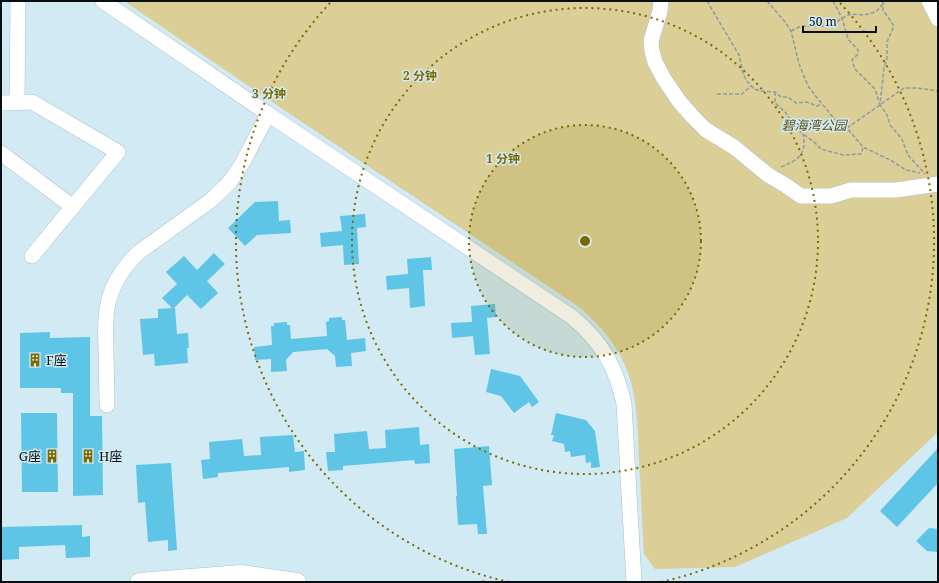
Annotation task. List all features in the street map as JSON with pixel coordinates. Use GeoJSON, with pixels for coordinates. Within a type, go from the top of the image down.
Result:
{"type":"FeatureCollection","features":[{"type":"Feature","properties":{"kind":"main road"},"geometry":{"type":"LineString","coordinates":[[139,582],[241,574],[297,582]]}},
{"type":"Feature","properties":{"kind":"street"},"geometry":{"type":"LineString","coordinates":[[16,102],[18,1]]}},
{"type":"Feature","properties":{"kind":"street"},"geometry":{"type":"LineString","coordinates":[[103,1],[268,114],[572,317],[591,334],[606,355],[618,378],[624,404],[634,582]]}},
{"type":"Feature","properties":{"kind":"street"},"geometry":{"type":"LineString","coordinates":[[661,1],[660,11],[651,41],[655,62],[664,79],[692,116],[706,130],[734,146],[768,175],[800,196],[831,196],[851,190],[896,190],[938,184]]}},
{"type":"Feature","properties":{"kind":"street"},"geometry":{"type":"LineString","coordinates":[[929,1],[938,19]]}},
{"type":"Feature","properties":{"kind":"street"},"geometry":{"type":"LineString","coordinates":[[1,103],[32,102],[118,152],[32,256]]}},
{"type":"Feature","properties":{"kind":"street"},"geometry":{"type":"LineString","coordinates":[[107,405],[106,318],[110,297],[118,277],[139,252],[210,201],[228,184],[243,162],[268,114]]}},
{"type":"Feature","properties":{"kind":"street"},"geometry":{"type":"LineString","coordinates":[[1,153],[73,207]]}},
{"type":"Feature","properties":{"kind":"path"},"geometry":{"type":"LineString","coordinates":[[707,1],[739,55],[746,80],[754,89],[775,92],[781,97],[788,97],[796,103],[807,102],[816,106],[822,104]]}},
{"type":"Feature","properties":{"kind":"path"},"geometry":{"type":"LineString","coordinates":[[767,1],[791,31],[799,64],[808,86],[837,122],[847,128],[864,148],[892,160],[906,170],[925,174],[908,155],[902,139],[890,125],[887,115],[880,105],[875,89],[855,69],[852,60],[858,54],[858,50],[848,39],[842,18],[833,1]]}},
{"type":"Feature","properties":{"kind":"path"},"geometry":{"type":"LineString","coordinates":[[880,105],[888,42],[894,26],[883,10],[883,1]]}},
{"type":"Feature","properties":{"kind":"path"},"geometry":{"type":"LineString","coordinates":[[791,31],[801,26],[824,26],[835,23],[851,14],[864,15],[876,12],[883,4]]}},
{"type":"Feature","properties":{"kind":"path"},"geometry":{"type":"LineString","coordinates":[[717,94],[742,94],[751,86]]}},
{"type":"Feature","properties":{"kind":"path"},"geometry":{"type":"LineString","coordinates":[[847,128],[904,88],[918,88],[938,91]]}},
{"type":"Feature","properties":{"kind":"path"},"geometry":{"type":"LineString","coordinates":[[775,92],[775,103],[786,113],[803,134],[821,149],[842,155],[861,154],[864,148]]}},
{"type":"Feature","properties":{"kind":"path"},"geometry":{"type":"LineString","coordinates":[[768,175],[778,168],[795,161],[802,155],[804,149],[803,134]]}},
{"type":"Feature","properties":{"kind":"path"},"geometry":{"type":"LineString","coordinates":[[469,582],[487,581]]}},
{"type":"Feature","properties":{"kind":"green space","name":"碧海湾公园"},"geometry":{"type":"Polygon","coordinates":[[[124,1],[938,1],[938,432],[847,518],[735,567],[655,569],[644,554],[636,409],[632,387],[623,361],[609,337],[600,327],[579,307],[275,104],[124,1]]]}},
{"type":"Feature","properties":{"kind":"building"},"geometry":{"type":"Polygon","coordinates":[[[278,201],[279,221],[290,220],[291,233],[257,235],[245,246],[228,228],[255,202],[278,201]]]}},
{"type":"Feature","properties":{"kind":"building"},"geometry":{"type":"Polygon","coordinates":[[[365,214],[366,227],[357,228],[359,264],[344,265],[343,245],[321,247],[320,233],[342,231],[340,216],[365,214]]]}},
{"type":"Feature","properties":{"kind":"building"},"geometry":{"type":"Polygon","coordinates":[[[214,253],[225,264],[207,281],[218,293],[201,309],[187,295],[174,308],[177,334],[188,333],[188,363],[155,366],[154,354],[143,355],[140,319],[158,318],[158,309],[172,308],[162,298],[177,284],[166,272],[184,256],[197,270],[214,253]]]}},
{"type":"Feature","properties":{"kind":"building"},"geometry":{"type":"Polygon","coordinates":[[[431,257],[432,270],[423,270],[425,306],[410,308],[409,288],[387,290],[386,276],[408,274],[407,259],[431,257]]]}},
{"type":"Feature","properties":{"kind":"building"},"geometry":{"type":"Polygon","coordinates":[[[495,304],[496,317],[487,318],[490,354],[475,355],[473,336],[452,338],[451,323],[472,322],[471,306],[495,304]]]}},
{"type":"Feature","properties":{"kind":"building"},"geometry":{"type":"Polygon","coordinates":[[[342,317],[342,320],[345,320],[347,340],[365,338],[366,351],[351,353],[352,366],[336,367],[335,356],[327,349],[293,352],[286,360],[287,371],[271,372],[271,359],[255,360],[254,347],[272,345],[271,326],[274,326],[274,323],[287,322],[287,325],[290,325],[291,339],[327,336],[326,322],[329,321],[329,318],[342,317]]]}},
{"type":"Feature","properties":{"kind":"building","name":"H座"},"geometry":{"type":"Polygon","coordinates":[[[50,332],[50,338],[90,337],[90,416],[102,416],[103,495],[73,496],[73,393],[61,393],[61,388],[20,388],[20,333],[50,332]]]}},
{"type":"Feature","properties":{"kind":"building"},"geometry":{"type":"Polygon","coordinates":[[[491,369],[520,376],[539,402],[532,407],[529,402],[514,413],[501,396],[486,392],[491,369]]]}},
{"type":"Feature","properties":{"kind":"building","name":"G座"},"geometry":{"type":"Polygon","coordinates":[[[21,413],[57,413],[58,492],[22,492],[21,413]]]}},
{"type":"Feature","properties":{"kind":"building"},"geometry":{"type":"Polygon","coordinates":[[[556,413],[586,420],[595,431],[600,467],[591,468],[591,462],[586,463],[585,455],[571,457],[570,451],[565,452],[564,444],[552,441],[554,435],[551,435],[556,413]]]}},
{"type":"Feature","properties":{"kind":"building"},"geometry":{"type":"Polygon","coordinates":[[[419,427],[420,445],[429,444],[430,463],[415,464],[414,460],[343,466],[343,470],[328,471],[326,452],[335,452],[334,434],[367,431],[369,449],[386,448],[385,430],[419,427]]]}},
{"type":"Feature","properties":{"kind":"building"},"geometry":{"type":"Polygon","coordinates":[[[293,435],[295,452],[304,451],[305,470],[289,472],[289,467],[218,473],[218,477],[203,479],[201,460],[210,459],[209,442],[242,439],[244,456],[261,455],[260,437],[293,435]]]}},
{"type":"Feature","properties":{"kind":"building"},"geometry":{"type":"Polygon","coordinates":[[[489,446],[492,485],[483,486],[487,534],[478,534],[477,524],[458,525],[454,449],[489,446]]]}},
{"type":"Feature","properties":{"kind":"building"},"geometry":{"type":"Polygon","coordinates":[[[938,448],[938,483],[897,527],[880,511],[938,448]]]}},
{"type":"Feature","properties":{"kind":"building"},"geometry":{"type":"Polygon","coordinates":[[[171,463],[177,550],[168,551],[168,540],[148,542],[145,502],[138,503],[136,465],[171,463]]]}},
{"type":"Feature","properties":{"kind":"building"},"geometry":{"type":"Polygon","coordinates":[[[82,525],[82,537],[90,536],[90,557],[66,558],[65,545],[19,547],[19,559],[1,560],[1,527],[82,525]]]}},
{"type":"Feature","properties":{"kind":"building"},"geometry":{"type":"Polygon","coordinates":[[[929,528],[938,529],[938,552],[927,551],[916,541],[929,528]]]}},
{"type":"Feature","properties":{"kind":"place","name":"F座"},"geometry":{"type":"Point","coordinates":[35,360]}},
{"type":"Feature","properties":{"kind":"place","name":"G座"},"geometry":{"type":"Point","coordinates":[52,456]}},
{"type":"Feature","properties":{"kind":"place","name":"H座"},"geometry":{"type":"Point","coordinates":[88,456]}}]}
